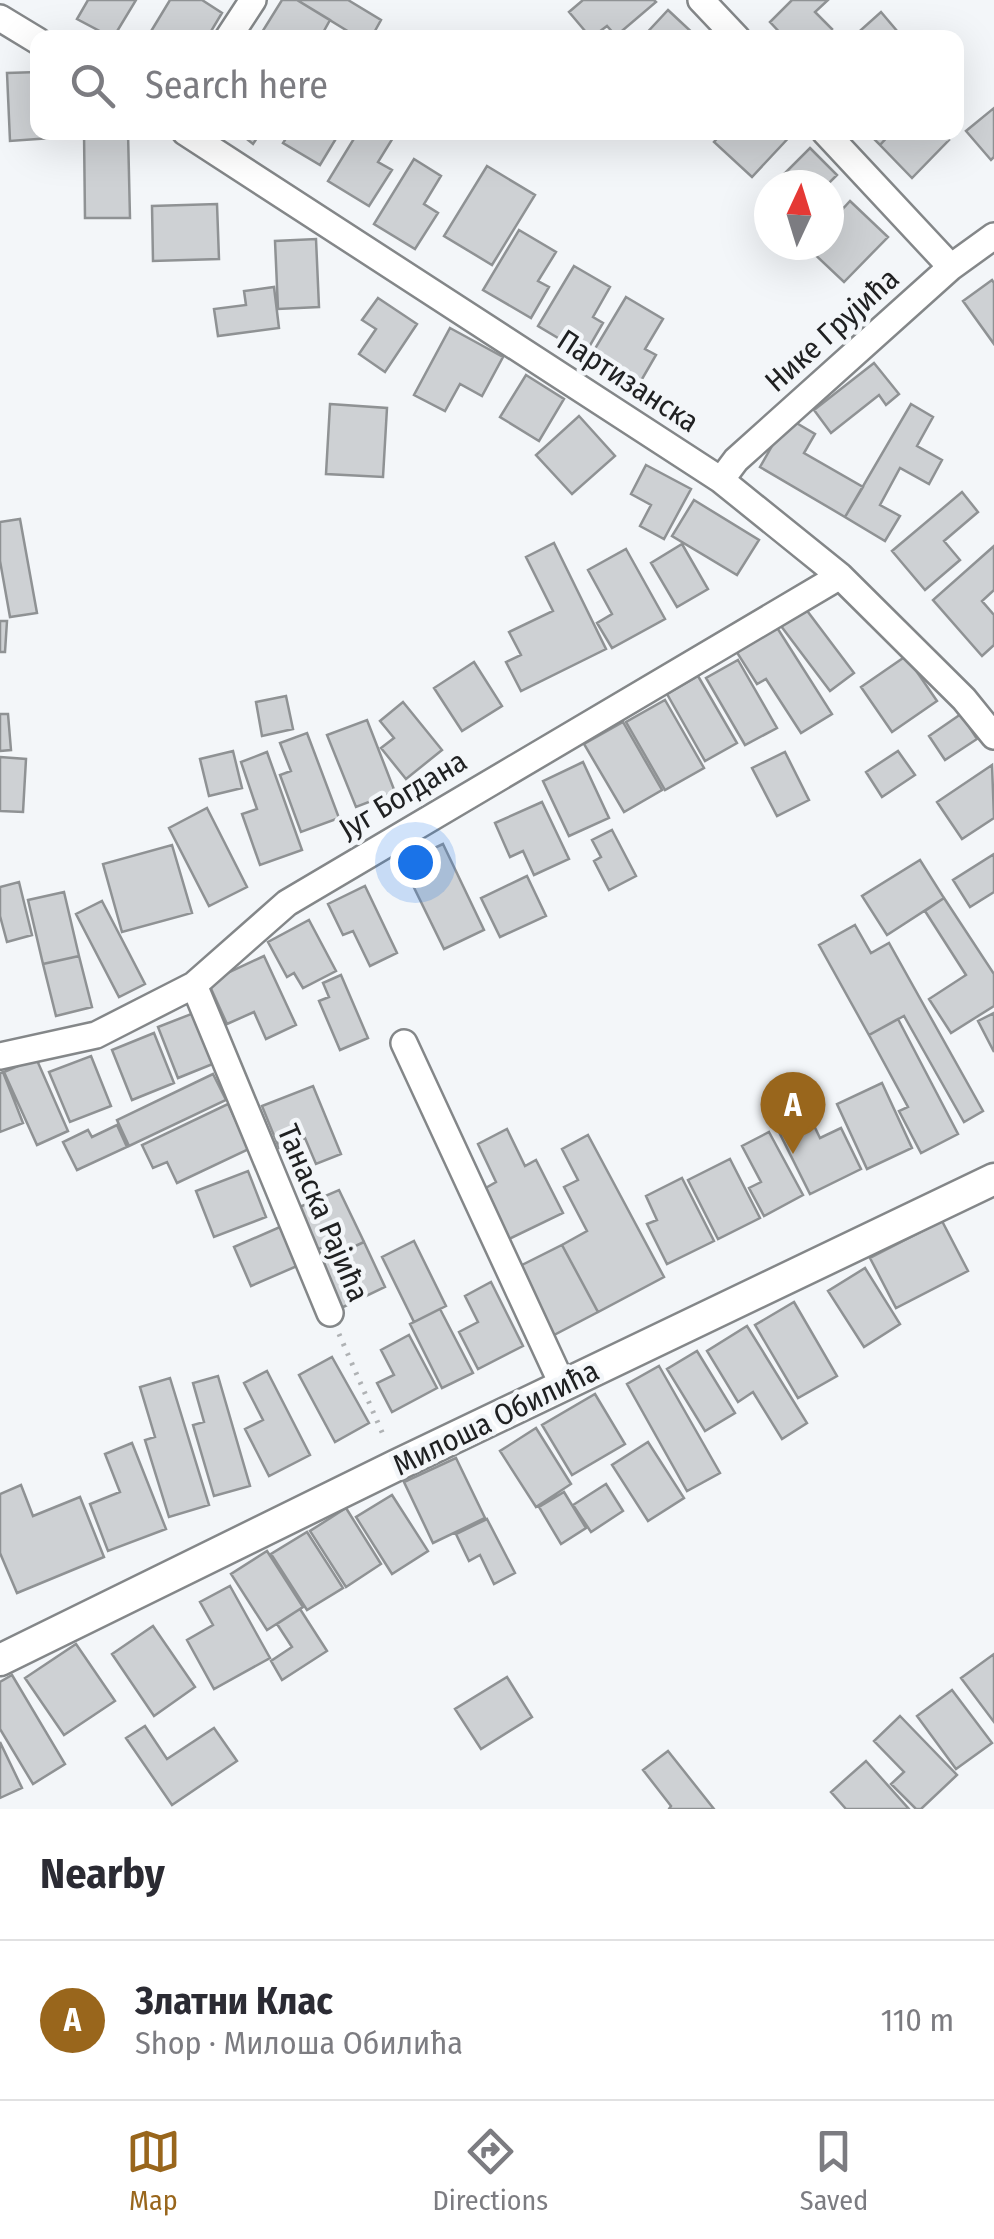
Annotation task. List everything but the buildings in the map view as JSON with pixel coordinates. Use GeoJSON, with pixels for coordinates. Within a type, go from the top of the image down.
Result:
{"type":"FeatureCollection","features":[{"type":"Feature","properties":{"kind":"street"},"geometry":{"type":"LineString","coordinates":[[233,30],[253,0]]}},
{"type":"Feature","properties":{"kind":"street"},"geometry":{"type":"LineString","coordinates":[[703,0],[729,30]]}},
{"type":"Feature","properties":{"kind":"street"},"geometry":{"type":"LineString","coordinates":[[0,18],[30,36]]}},
{"type":"Feature","properties":{"kind":"street","name":"Партизанска"},"geometry":{"type":"LineString","coordinates":[[197,140],[721,480],[840,576],[964,699],[994,736]]}},
{"type":"Feature","properties":{"kind":"street"},"geometry":{"type":"LineString","coordinates":[[833,140],[951,266]]}},
{"type":"Feature","properties":{"kind":"street","name":"Нике Грујића"},"geometry":{"type":"LineString","coordinates":[[721,480],[736,460],[951,266],[994,236]]}},
{"type":"Feature","properties":{"kind":"street","name":"Југ Богдана"},"geometry":{"type":"LineString","coordinates":[[0,1056],[96,1035],[194,985],[287,903],[840,576]]}},
{"type":"Feature","properties":{"kind":"street","name":"Танаска Рајића"},"geometry":{"type":"LineString","coordinates":[[194,985],[330,1314]]}},
{"type":"Feature","properties":{"kind":"street"},"geometry":{"type":"LineString","coordinates":[[404,1043],[563,1386]]}},
{"type":"Feature","properties":{"kind":"street","name":"Милоша Обилића"},"geometry":{"type":"LineString","coordinates":[[0,1660],[396,1465],[994,1179]]}},
{"type":"Feature","properties":{"kind":"path","name":"Танаска Рајића"},"geometry":{"type":"LineString","coordinates":[[330,1314],[396,1465]]}},
{"type":"Feature","properties":{"kind":"place","name":"Златни Клас"},"geometry":{"type":"Point","coordinates":[793,1154]}}]}
